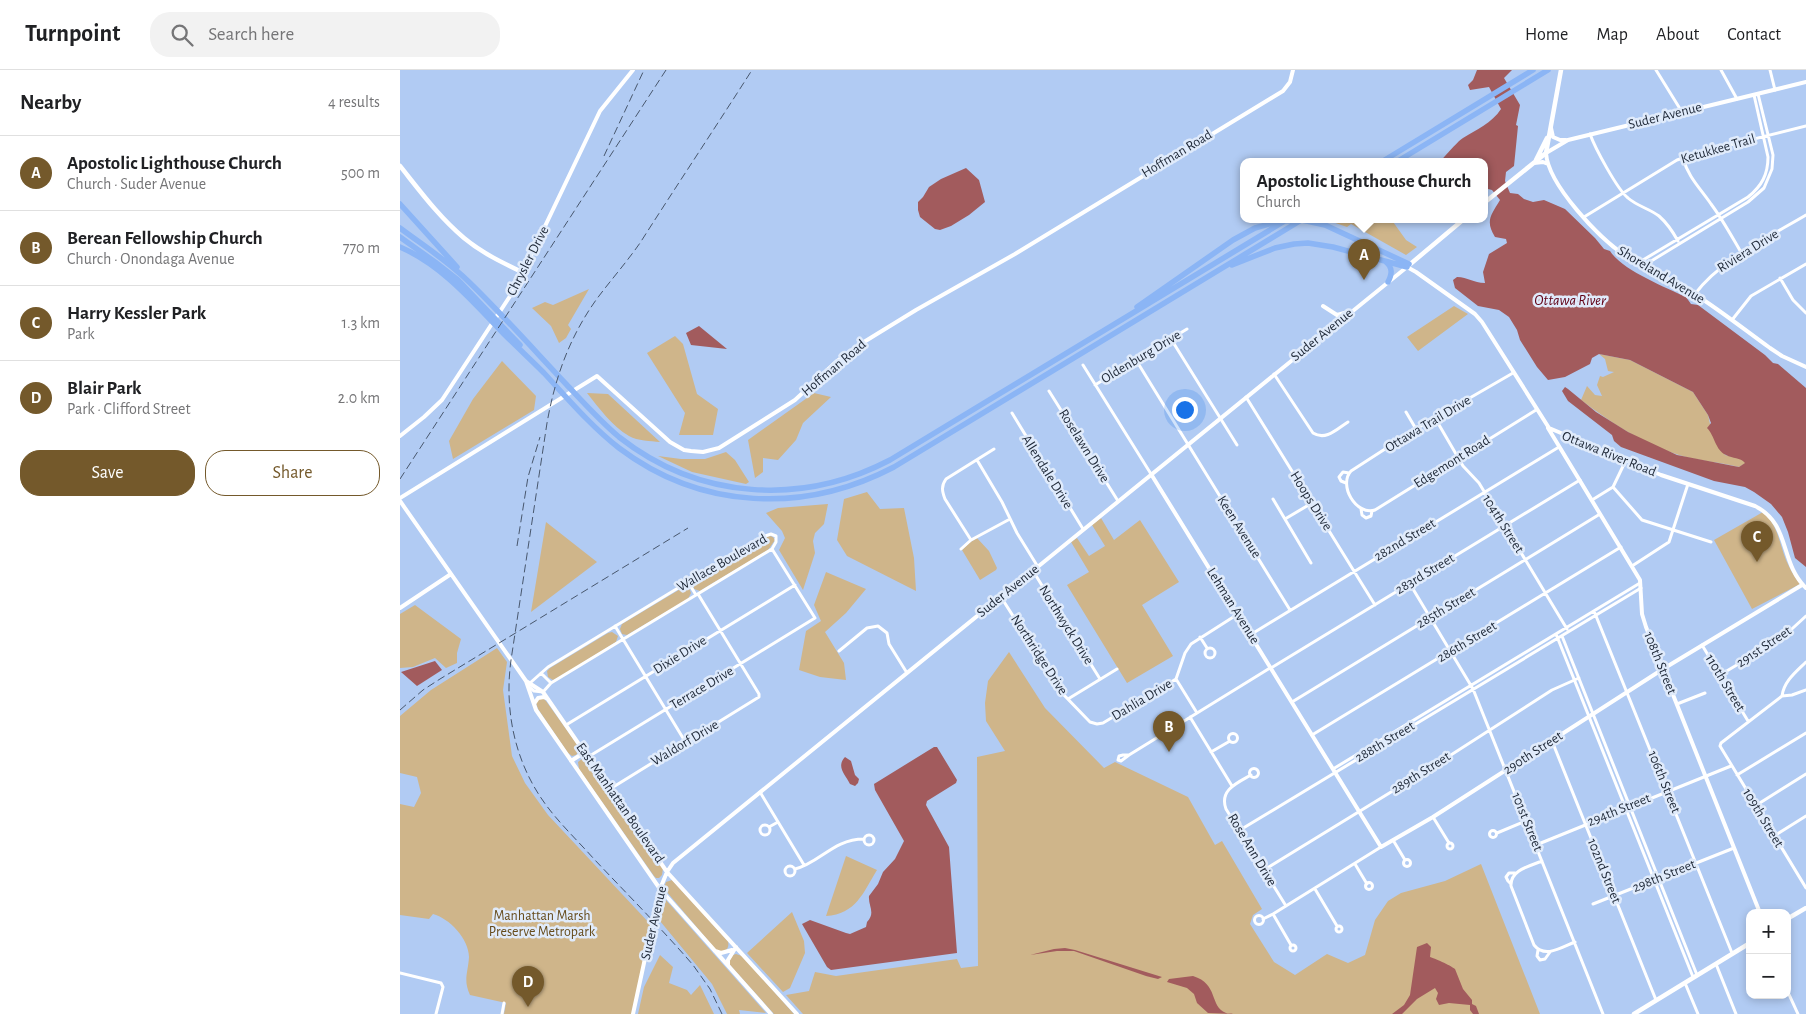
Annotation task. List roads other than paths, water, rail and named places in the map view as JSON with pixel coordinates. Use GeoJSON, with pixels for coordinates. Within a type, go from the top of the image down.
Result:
{"type":"FeatureCollection","features":[{"type":"Feature","properties":{"kind":"highway"},"geometry":{"type":"LineString","coordinates":[[1388,158],[1533,70]]}},
{"type":"Feature","properties":{"kind":"highway"},"geometry":{"type":"LineString","coordinates":[[1403,158],[1548,70]]}},
{"type":"Feature","properties":{"kind":"highway"},"geometry":{"type":"LineString","coordinates":[[400,200],[402,206],[469,282],[616,434],[652,459],[692,477],[730,487],[774,490],[806,488],[833,483],[856,476],[881,465],[1281,223]]}},
{"type":"Feature","properties":{"kind":"highway"},"geometry":{"type":"LineString","coordinates":[[1107,329],[1220,248],[1250,230],[1269,223]]}},
{"type":"Feature","properties":{"kind":"highway"},"geometry":{"type":"LineString","coordinates":[[400,237],[453,276],[572,403],[610,440],[644,464],[688,485],[719,493],[760,499],[824,494],[860,483],[884,472],[935,443],[1296,223]]}},
{"type":"Feature","properties":{"kind":"highway"},"geometry":{"type":"LineString","coordinates":[[1319,223],[1408,266]]}},
{"type":"Feature","properties":{"kind":"highway"},"geometry":{"type":"LineString","coordinates":[[400,228],[445,261],[469,282]]}},
{"type":"Feature","properties":{"kind":"highway"},"geometry":{"type":"LineString","coordinates":[[1218,270],[1275,248],[1299,243],[1329,246],[1386,262],[1408,266]]}},
{"type":"Feature","properties":{"kind":"highway"},"geometry":{"type":"LineString","coordinates":[[400,248],[413,253],[444,275],[485,311]]}},
{"type":"Feature","properties":{"kind":"highway"},"geometry":{"type":"LineString","coordinates":[[1386,262],[1392,272],[1388,282]]}},
{"type":"Feature","properties":{"kind":"main road"},"geometry":{"type":"LineString","coordinates":[[1546,153],[1561,71]]}},
{"type":"Feature","properties":{"kind":"main road"},"geometry":{"type":"LineString","coordinates":[[1534,163],[1550,132]]}},
{"type":"Feature","properties":{"kind":"main road","name":"Suder Avenue"},"geometry":{"type":"LineString","coordinates":[[1488,200],[1546,153]]}},
{"type":"Feature","properties":{"kind":"main road"},"geometry":{"type":"LineString","coordinates":[[400,166],[458,233],[488,254],[524,273]]}},
{"type":"Feature","properties":{"kind":"main road","name":"Suder Avenue"},"geometry":{"type":"LineString","coordinates":[[1408,266],[1459,223]]}},
{"type":"Feature","properties":{"kind":"main road"},"geometry":{"type":"LineString","coordinates":[[1791,917],[1806,908]]}},
{"type":"Feature","properties":{"kind":"main road"},"geometry":{"type":"LineString","coordinates":[[1634,1014],[1746,945]]}},
{"type":"Feature","properties":{"kind":"street","name":"Chrysler Drive"},"geometry":{"type":"LineString","coordinates":[[400,436],[429,413],[448,392],[524,273],[600,111],[633,70]]}},
{"type":"Feature","properties":{"kind":"street","name":"Hoffman Road"},"geometry":{"type":"LineString","coordinates":[[400,500],[598,376],[677,447],[698,452],[719,448],[790,404],[837,361],[859,344],[1283,91],[1290,82],[1294,70]]}},
{"type":"Feature","properties":{"kind":"street"},"geometry":{"type":"LineString","coordinates":[[1656,70],[1682,112]]}},
{"type":"Feature","properties":{"kind":"street"},"geometry":{"type":"LineString","coordinates":[[1721,70],[1737,99]]}},
{"type":"Feature","properties":{"kind":"street"},"geometry":{"type":"LineString","coordinates":[[1770,70],[1775,90]]}},
{"type":"Feature","properties":{"kind":"street","name":"Suder Avenue"},"geometry":{"type":"LineString","coordinates":[[1546,153],[1568,140],[1806,82]]}},
{"type":"Feature","properties":{"kind":"street"},"geometry":{"type":"LineString","coordinates":[[1638,263],[1721,219],[1752,200],[1767,183],[1773,162],[1756,94]]}},
{"type":"Feature","properties":{"kind":"street"},"geometry":{"type":"LineString","coordinates":[[1643,266],[1748,197],[1762,182],[1768,166],[1768,157],[1756,94]]}},
{"type":"Feature","properties":{"kind":"street"},"geometry":{"type":"LineString","coordinates":[[1551,126],[1554,137],[1560,140],[1568,140]]}},
{"type":"Feature","properties":{"kind":"street","name":"Ketukkee Trail"},"geometry":{"type":"LineString","coordinates":[[1584,217],[1670,164],[1683,158],[1806,126]]}},
{"type":"Feature","properties":{"kind":"street"},"geometry":{"type":"LineString","coordinates":[[1590,134],[1594,146],[1623,193],[1666,222],[1679,242]]}},
{"type":"Feature","properties":{"kind":"street","name":"Shoreland Avenue"},"geometry":{"type":"LineString","coordinates":[[1546,153],[1548,164],[1562,192],[1616,249],[1695,294],[1782,356],[1806,367]]}},
{"type":"Feature","properties":{"kind":"street"},"geometry":{"type":"LineString","coordinates":[[1683,158],[1686,170],[1710,202],[1742,254]]}},
{"type":"Feature","properties":{"kind":"street"},"geometry":{"type":"LineString","coordinates":[[1534,163],[1543,162],[1548,164]]}},
{"type":"Feature","properties":{"kind":"street","name":"Riviera Drive"},"geometry":{"type":"LineString","coordinates":[[1695,294],[1715,272],[1806,215]]}},
{"type":"Feature","properties":{"kind":"street"},"geometry":{"type":"LineString","coordinates":[[1732,320],[1749,298],[1806,264]]}},
{"type":"Feature","properties":{"kind":"street","name":"Suder Avenue"},"geometry":{"type":"LineString","coordinates":[[633,1014],[660,889],[667,872],[678,859],[1408,266]]}},
{"type":"Feature","properties":{"kind":"street","name":"Ottawa River Road"},"geometry":{"type":"LineString","coordinates":[[1408,266],[1475,314],[1482,322],[1545,424],[1555,434],[1662,475],[1755,506],[1770,515],[1778,526],[1792,570],[1804,587]]}},
{"type":"Feature","properties":{"kind":"street"},"geometry":{"type":"LineString","coordinates":[[1780,278],[1793,300],[1806,313]]}},
{"type":"Feature","properties":{"kind":"street"},"geometry":{"type":"LineString","coordinates":[[1323,306],[1337,315],[1352,310]]}},
{"type":"Feature","properties":{"kind":"street","name":"Oldenburg Drive"},"geometry":{"type":"LineString","coordinates":[[1095,385],[1187,329]]}},
{"type":"Feature","properties":{"kind":"street"},"geometry":{"type":"LineString","coordinates":[[1171,339],[1237,445]]}},
{"type":"Feature","properties":{"kind":"street","name":"Keen Avenue"},"geometry":{"type":"LineString","coordinates":[[1136,360],[1290,610]]}},
{"type":"Feature","properties":{"kind":"street","name":"Lehman Avenue"},"geometry":{"type":"LineString","coordinates":[[1083,365],[1381,848]]}},
{"type":"Feature","properties":{"kind":"street","name":"Ottawa Trail Drive"},"geometry":{"type":"LineString","coordinates":[[1346,482],[1350,473],[1416,429],[1514,373]]}},
{"type":"Feature","properties":{"kind":"street"},"geometry":{"type":"LineString","coordinates":[[1274,374],[1310,431],[1318,436],[1328,435],[1348,422]]}},
{"type":"Feature","properties":{"kind":"street","name":"Roselawn Drive"},"geometry":{"type":"LineString","coordinates":[[1049,391],[1118,501]]}},
{"type":"Feature","properties":{"kind":"street","name":"Hoops Drive"},"geometry":{"type":"LineString","coordinates":[[1246,397],[1375,605]]}},
{"type":"Feature","properties":{"kind":"street","name":"Edgemont Road"},"geometry":{"type":"LineString","coordinates":[[1372,511],[1536,410]]}},
{"type":"Feature","properties":{"kind":"street"},"geometry":{"type":"LineString","coordinates":[[1406,412],[1416,429]]}},
{"type":"Feature","properties":{"kind":"street","name":"Allendale Drive"},"geometry":{"type":"LineString","coordinates":[[1012,413],[1084,529]]}},
{"type":"Feature","properties":{"kind":"street","name":"104th Street"},"geometry":{"type":"LineString","coordinates":[[1435,418],[1459,458],[1484,492],[1567,630]]}},
{"type":"Feature","properties":{"kind":"street","name":"108th Street"},"geometry":{"type":"LineString","coordinates":[[1555,434],[1559,447],[1621,547],[1641,585],[1643,618],[1758,909]]}},
{"type":"Feature","properties":{"kind":"street","name":"282nd Street"},"geometry":{"type":"LineString","coordinates":[[1250,634],[1559,447]]}},
{"type":"Feature","properties":{"kind":"street"},"geometry":{"type":"LineString","coordinates":[[970,540],[945,499],[942,488],[946,478],[994,449]]}},
{"type":"Feature","properties":{"kind":"street","name":"Northwyck Drive"},"geometry":{"type":"LineString","coordinates":[[976,460],[1038,567]]}},
{"type":"Feature","properties":{"kind":"street"},"geometry":{"type":"LineString","coordinates":[[1592,500],[1613,487],[1626,460]]}},
{"type":"Feature","properties":{"kind":"street"},"geometry":{"type":"LineString","coordinates":[[1350,473],[1343,472],[1339,477],[1342,482],[1346,482],[1347,489],[1357,506],[1364,510],[1372,511],[1371,516],[1366,518],[1362,515],[1364,510]]}},
{"type":"Feature","properties":{"kind":"street","name":"283rd Street"},"geometry":{"type":"LineString","coordinates":[[1129,755],[1580,480]]}},
{"type":"Feature","properties":{"kind":"street"},"geometry":{"type":"LineString","coordinates":[[1632,566],[1669,542],[1688,484]]}},
{"type":"Feature","properties":{"kind":"street"},"geometry":{"type":"LineString","coordinates":[[1613,487],[1642,520],[1711,542]]}},
{"type":"Feature","properties":{"kind":"street"},"geometry":{"type":"LineString","coordinates":[[1273,499],[1311,563]]}},
{"type":"Feature","properties":{"kind":"street","name":"East Manhattan Boulevard"},"geometry":{"type":"LineString","coordinates":[[400,500],[528,683],[536,710],[660,889],[771,1014]]}},
{"type":"Feature","properties":{"kind":"street"},"geometry":{"type":"LineString","coordinates":[[1285,519],[1312,503]]}},
{"type":"Feature","properties":{"kind":"street","name":"285th Street"},"geometry":{"type":"LineString","coordinates":[[1292,702],[1600,514]]}},
{"type":"Feature","properties":{"kind":"street"},"geometry":{"type":"LineString","coordinates":[[961,549],[970,540],[1010,519]]}},
{"type":"Feature","properties":{"kind":"street","name":"Wallace Boulevard"},"geometry":{"type":"LineString","coordinates":[[528,683],[548,667],[768,534],[776,536],[776,542],[772,549],[551,683],[543,692]]}},
{"type":"Feature","properties":{"kind":"street","name":"286th Street"},"geometry":{"type":"LineString","coordinates":[[1312,735],[1621,547]]}},
{"type":"Feature","properties":{"kind":"street"},"geometry":{"type":"LineString","coordinates":[[772,549],[795,585]]}},
{"type":"Feature","properties":{"kind":"street","name":"Northwyck Drive"},"geometry":{"type":"LineString","coordinates":[[1033,571],[1100,679]]}},
{"type":"Feature","properties":{"kind":"street"},"geometry":{"type":"LineString","coordinates":[[400,608],[451,574]]}},
{"type":"Feature","properties":{"kind":"street"},"geometry":{"type":"LineString","coordinates":[[688,582],[741,664]]}},
{"type":"Feature","properties":{"kind":"street","name":"101st Street"},"geometry":{"type":"LineString","coordinates":[[1410,584],[1472,687],[1603,1014]]}},
{"type":"Feature","properties":{"kind":"street","name":"Terrace Drive"},"geometry":{"type":"LineString","coordinates":[[588,758],[815,618],[795,585]]}},
{"type":"Feature","properties":{"kind":"street","name":"Dixie Drive"},"geometry":{"type":"LineString","coordinates":[[566,725],[795,585]]}},
{"type":"Feature","properties":{"kind":"street","name":"288th Street"},"geometry":{"type":"LineString","coordinates":[[1595,613],[1633,593],[1641,585]]}},
{"type":"Feature","properties":{"kind":"street","name":"288th Street"},"geometry":{"type":"LineString","coordinates":[[1240,830],[1641,585]]}},
{"type":"Feature","properties":{"kind":"street","name":"290th Street"},"geometry":{"type":"LineString","coordinates":[[1263,918],[1315,889],[1433,816],[1702,645],[1804,587]]}},
{"type":"Feature","properties":{"kind":"street"},"geometry":{"type":"LineString","coordinates":[[1633,593],[1642,597]]}},
{"type":"Feature","properties":{"kind":"street","name":"Northridge Drive"},"geometry":{"type":"LineString","coordinates":[[1001,597],[1055,685],[1090,722],[1096,724],[1104,723]]}},
{"type":"Feature","properties":{"kind":"street","name":"106th Street"},"geometry":{"type":"LineString","coordinates":[[1595,613],[1732,954]]}},
{"type":"Feature","properties":{"kind":"street","name":"Dahlia Drive"},"geometry":{"type":"LineString","coordinates":[[1104,723],[1176,679],[1186,651],[1193,641],[1238,614]]}},
{"type":"Feature","properties":{"kind":"street","name":"291st Street"},"geometry":{"type":"LineString","coordinates":[[1720,675],[1782,638],[1806,616]]}},
{"type":"Feature","properties":{"kind":"street"},"geometry":{"type":"LineString","coordinates":[[615,626],[686,743]]}},
{"type":"Feature","properties":{"kind":"street"},"geometry":{"type":"LineString","coordinates":[[839,651],[867,628],[875,626],[881,628],[886,633],[891,648],[907,673]]}},
{"type":"Feature","properties":{"kind":"street"},"geometry":{"type":"LineString","coordinates":[[1559,636],[1695,976]]}},
{"type":"Feature","properties":{"kind":"street"},"geometry":{"type":"LineString","coordinates":[[1200,637],[1207,648]]}},
{"type":"Feature","properties":{"kind":"street","name":"110th Street"},"geometry":{"type":"LineString","coordinates":[[1702,645],[1748,722]]}},
{"type":"Feature","properties":{"kind":"street"},"geometry":{"type":"LineString","coordinates":[[1782,696],[1785,685],[1806,662]]}},
{"type":"Feature","properties":{"kind":"street","name":"Waldorf Drive"},"geometry":{"type":"LineString","coordinates":[[610,789],[760,697],[741,664]]}},
{"type":"Feature","properties":{"kind":"street"},"geometry":{"type":"LineString","coordinates":[[1068,699],[1117,669]]}},
{"type":"Feature","properties":{"kind":"street"},"geometry":{"type":"LineString","coordinates":[[541,673],[551,683]]}},
{"type":"Feature","properties":{"kind":"street"},"geometry":{"type":"LineString","coordinates":[[1176,679],[1197,713]]}},
{"type":"Feature","properties":{"kind":"street","name":"289th Street"},"geometry":{"type":"LineString","coordinates":[[1264,870],[1552,690],[1577,679]]}},
{"type":"Feature","properties":{"kind":"street","name":"East Manhattan Boulevard"},"geometry":{"type":"LineString","coordinates":[[528,683],[543,692],[667,872],[734,948],[797,1014]]}},
{"type":"Feature","properties":{"kind":"street"},"geometry":{"type":"LineString","coordinates":[[1748,722],[1782,696],[1806,690]]}},
{"type":"Feature","properties":{"kind":"street"},"geometry":{"type":"LineString","coordinates":[[1677,704],[1705,693]]}},
{"type":"Feature","properties":{"kind":"street"},"geometry":{"type":"LineString","coordinates":[[534,705],[538,698],[544,697],[548,699]]}},
{"type":"Feature","properties":{"kind":"street"},"geometry":{"type":"LineString","coordinates":[[1190,717],[1232,786],[1250,775]]}},
{"type":"Feature","properties":{"kind":"street","name":"109th Street"},"geometry":{"type":"LineString","coordinates":[[1748,722],[1721,743],[1720,748],[1806,888]]}},
{"type":"Feature","properties":{"kind":"street"},"geometry":{"type":"LineString","coordinates":[[1737,776],[1806,733]]}},
{"type":"Feature","properties":{"kind":"street"},"geometry":{"type":"LineString","coordinates":[[1211,752],[1230,741]]}},
{"type":"Feature","properties":{"kind":"street","name":"102nd Street"},"geometry":{"type":"LineString","coordinates":[[1552,741],[1656,1000]]}},
{"type":"Feature","properties":{"kind":"street"},"geometry":{"type":"LineString","coordinates":[[572,761],[585,752]]}},
{"type":"Feature","properties":{"kind":"street","name":"294th Street"},"geometry":{"type":"LineString","coordinates":[[1536,845],[1731,766]]}},
{"type":"Feature","properties":{"kind":"street"},"geometry":{"type":"LineString","coordinates":[[1756,806],[1806,774]]}},
{"type":"Feature","properties":{"kind":"street","name":"Rose Ann Drive"},"geometry":{"type":"LineString","coordinates":[[1232,786],[1226,793],[1224,803],[1286,906]]}},
{"type":"Feature","properties":{"kind":"street"},"geometry":{"type":"LineString","coordinates":[[760,792],[804,865]]}},
{"type":"Feature","properties":{"kind":"street"},"geometry":{"type":"LineString","coordinates":[[1433,816],[1449,844]]}},
{"type":"Feature","properties":{"kind":"street"},"geometry":{"type":"LineString","coordinates":[[1774,836],[1806,816]]}},
{"type":"Feature","properties":{"kind":"street"},"geometry":{"type":"LineString","coordinates":[[1497,833],[1526,821]]}},
{"type":"Feature","properties":{"kind":"street"},"geometry":{"type":"LineString","coordinates":[[769,827],[778,822]]}},
{"type":"Feature","properties":{"kind":"street"},"geometry":{"type":"LineString","coordinates":[[794,870],[839,844],[864,839]]}},
{"type":"Feature","properties":{"kind":"street"},"geometry":{"type":"LineString","coordinates":[[1393,840],[1405,860]]}},
{"type":"Feature","properties":{"kind":"street","name":"298th Street"},"geometry":{"type":"LineString","coordinates":[[1593,904],[1734,848]]}},
{"type":"Feature","properties":{"kind":"street"},"geometry":{"type":"LineString","coordinates":[[1542,861],[1514,875],[1510,883],[1534,945],[1540,951],[1551,952]]}},
{"type":"Feature","properties":{"kind":"street"},"geometry":{"type":"LineString","coordinates":[[1355,864],[1367,884]]}},
{"type":"Feature","properties":{"kind":"street"},"geometry":{"type":"LineString","coordinates":[[1315,889],[1337,926]]}},
{"type":"Feature","properties":{"kind":"street"},"geometry":{"type":"LineString","coordinates":[[1272,914],[1291,945]]}},
{"type":"Feature","properties":{"kind":"street"},"geometry":{"type":"LineString","coordinates":[[1540,951],[1537,956],[1540,960],[1545,959],[1551,952],[1574,942]]}},
{"type":"Feature","properties":{"kind":"street"},"geometry":{"type":"LineString","coordinates":[[715,951],[720,953],[734,948]]}},
{"type":"Feature","properties":{"kind":"street"},"geometry":{"type":"LineString","coordinates":[[728,966],[728,960],[734,948]]}},
{"type":"Feature","properties":{"kind":"street"},"geometry":{"type":"LineString","coordinates":[[1716,963],[1736,1014]]}},
{"type":"Feature","properties":{"kind":"street"},"geometry":{"type":"LineString","coordinates":[[400,973],[442,984],[443,987],[436,1014]]}},
{"type":"Feature","properties":{"kind":"street"},"geometry":{"type":"LineString","coordinates":[[1685,982],[1698,1014]]}},
{"type":"Feature","properties":{"kind":"street"},"geometry":{"type":"LineString","coordinates":[[1791,999],[1798,1014]]}},
{"type":"Feature","properties":{"kind":"street"},"geometry":{"type":"LineString","coordinates":[[502,1014],[504,1003]]}},
{"type":"Feature","properties":{"kind":"water","name":"Ottawa River"},"geometry":{"type":"Polygon","coordinates":[[[1477,70],[1512,70],[1504,78],[1520,105],[1516,125],[1518,126],[1514,166],[1506,172],[1505,181],[1510,193],[1518,194],[1524,199],[1533,202],[1544,200],[1565,209],[1604,249],[1610,251],[1624,265],[1686,297],[1691,304],[1698,305],[1773,363],[1778,364],[1806,388],[1806,567],[1795,558],[1782,517],[1771,504],[1745,487],[1714,481],[1621,447],[1614,441],[1612,435],[1568,401],[1562,391],[1565,387],[1596,412],[1628,432],[1677,455],[1739,467],[1745,463],[1722,453],[1707,428],[1711,423],[1708,415],[1693,392],[1630,360],[1599,354],[1592,358],[1590,364],[1565,377],[1548,380],[1537,367],[1520,340],[1517,330],[1509,317],[1499,310],[1478,306],[1455,288],[1453,280],[1457,277],[1485,283],[1483,272],[1489,254],[1507,243],[1506,239],[1495,237],[1490,227],[1490,218],[1500,200],[1492,190],[1488,189],[1488,158],[1444,158],[1461,139],[1488,122],[1501,109],[1489,87],[1470,90],[1468,85],[1473,80],[1477,70]]]}},
{"type":"Feature","properties":{"kind":"water"},"geometry":{"type":"Polygon","coordinates":[[[966,168],[979,180],[985,202],[951,226],[940,230],[935,229],[920,217],[918,202],[929,187],[941,179],[966,168]]]}},
{"type":"Feature","properties":{"kind":"water"},"geometry":{"type":"Polygon","coordinates":[[[699,326],[727,349],[691,345],[686,333],[699,326]]]}},
{"type":"Feature","properties":{"kind":"water"},"geometry":{"type":"Polygon","coordinates":[[[435,661],[442,670],[417,686],[401,672],[435,661]]]}},
{"type":"Feature","properties":{"kind":"water"},"geometry":{"type":"Polygon","coordinates":[[[934,747],[937,747],[957,780],[956,783],[927,801],[926,805],[949,847],[957,953],[831,970],[827,967],[802,924],[810,920],[850,934],[866,927],[871,916],[869,896],[878,884],[883,872],[895,859],[904,841],[875,790],[874,784],[934,747]]]}},
{"type":"Feature","properties":{"kind":"water"},"geometry":{"type":"Polygon","coordinates":[[[845,757],[851,761],[855,775],[859,779],[855,786],[850,784],[842,771],[841,764],[845,757]]]}},
{"type":"Feature","properties":{"kind":"water"},"geometry":{"type":"Polygon","coordinates":[[[1427,943],[1431,947],[1430,957],[1455,969],[1463,989],[1472,1000],[1472,1004],[1476,1006],[1479,1014],[1473,1014],[1470,1010],[1470,1005],[1449,1003],[1439,1005],[1436,999],[1438,993],[1435,988],[1417,999],[1402,1014],[1392,1014],[1404,1005],[1410,995],[1417,947],[1427,943]]]}},
{"type":"Feature","properties":{"kind":"water"},"geometry":{"type":"Polygon","coordinates":[[[1065,948],[1075,950],[1162,977],[1158,979],[1146,976],[1074,951],[1057,951],[1030,955],[1065,948]]]}},
{"type":"Feature","properties":{"kind":"water"},"geometry":{"type":"Polygon","coordinates":[[[1193,976],[1207,984],[1221,1010],[1233,1014],[1208,1013],[1197,1003],[1194,994],[1187,988],[1167,982],[1169,979],[1193,976]]]}},
{"type":"Feature","properties":{"kind":"railway"},"geometry":{"type":"LineString","coordinates":[[604,156],[644,70]]}},
{"type":"Feature","properties":{"kind":"railway"},"geometry":{"type":"LineString","coordinates":[[400,479],[666,70]]}},
{"type":"Feature","properties":{"kind":"railway"},"geometry":{"type":"LineString","coordinates":[[722,1014],[710,989],[693,965],[563,826],[535,789],[526,772],[514,736],[509,698],[509,679],[547,423],[554,390],[564,359],[586,314],[640,243],[752,70]]}},
{"type":"Feature","properties":{"kind":"railway"},"geometry":{"type":"LineString","coordinates":[[517,546],[528,477],[540,437]]}},
{"type":"Feature","properties":{"kind":"railway"},"geometry":{"type":"LineString","coordinates":[[400,710],[423,690],[440,679],[688,528]]}},
{"type":"Feature","properties":{"kind":"place","name":"Apostolic Lighthouse Church"},"geometry":{"type":"Point","coordinates":[1364,280]}},
{"type":"Feature","properties":{"kind":"place","name":"Harry Kessler Park"},"geometry":{"type":"Point","coordinates":[1757,562]}},
{"type":"Feature","properties":{"kind":"place","name":"Berean Fellowship Church"},"geometry":{"type":"Point","coordinates":[1169,752]}},
{"type":"Feature","properties":{"kind":"place","name":"Blair Park"},"geometry":{"type":"Point","coordinates":[528,1007]}},
{"type":"Feature","properties":{"kind":"park label","name":"Manhattan Marsh Preserve Metropark"},"geometry":{"type":"Point","coordinates":[542,924]}}]}
